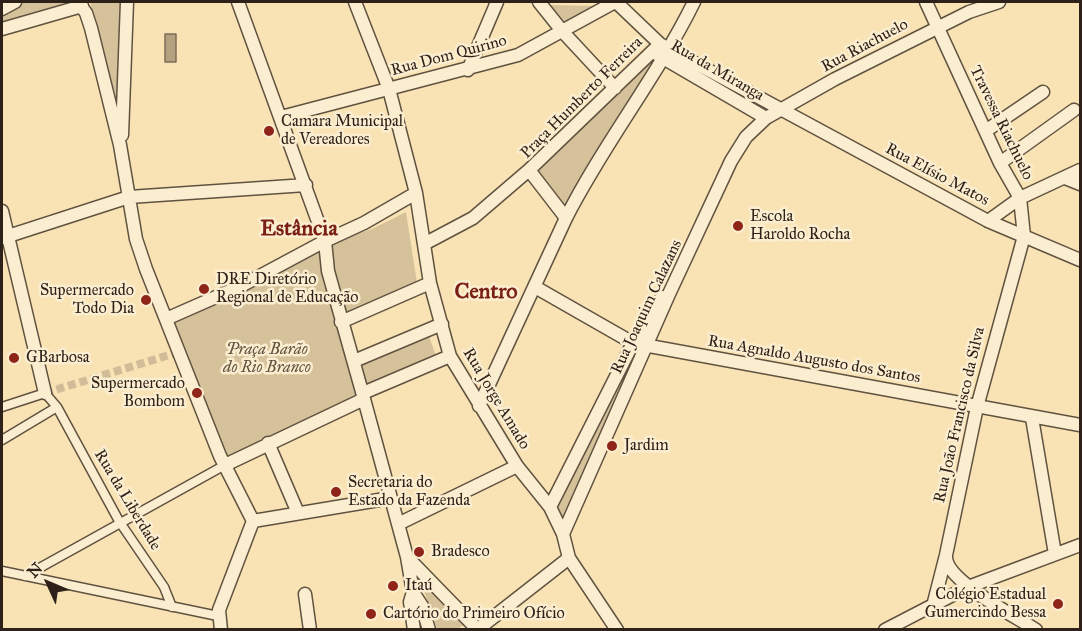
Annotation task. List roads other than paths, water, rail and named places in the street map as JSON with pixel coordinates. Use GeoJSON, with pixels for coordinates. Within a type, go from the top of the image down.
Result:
{"type":"FeatureCollection","features":[{"type":"Feature","properties":{"kind":"street"},"geometry":{"type":"LineString","coordinates":[[2,9],[15,2]]}},
{"type":"Feature","properties":{"kind":"street"},"geometry":{"type":"LineString","coordinates":[[120,145],[127,2]]}},
{"type":"Feature","properties":{"kind":"street"},"geometry":{"type":"LineString","coordinates":[[238,2],[306,185],[324,241],[328,271],[341,322],[354,361],[407,557],[413,592],[411,602],[414,630]]}},
{"type":"Feature","properties":{"kind":"street","name":"Rua Jorge Amado"},"geometry":{"type":"LineString","coordinates":[[355,2],[389,89],[416,193],[430,282],[450,356],[517,466],[550,507],[563,534],[569,558],[617,630]]}},
{"type":"Feature","properties":{"kind":"street"},"geometry":{"type":"LineString","coordinates":[[468,70],[497,2]]}},
{"type":"Feature","properties":{"kind":"street"},"geometry":{"type":"LineString","coordinates":[[539,2],[563,32],[615,88]]}},
{"type":"Feature","properties":{"kind":"street"},"geometry":{"type":"LineString","coordinates":[[616,2],[662,51],[694,2]]}},
{"type":"Feature","properties":{"kind":"street","name":"Rua Dom Quirino"},"geometry":{"type":"LineString","coordinates":[[281,117],[337,100],[468,70],[518,55],[616,2]]}},
{"type":"Feature","properties":{"kind":"street","name":"Travessa Riachuelo"},"geometry":{"type":"LineString","coordinates":[[926,2],[936,28],[987,130],[1000,163],[1020,198],[1024,236]]}},
{"type":"Feature","properties":{"kind":"street","name":"Rua Riachuelo"},"geometry":{"type":"LineString","coordinates":[[782,111],[835,79],[936,28],[996,2]]}},
{"type":"Feature","properties":{"kind":"street"},"geometry":{"type":"LineString","coordinates":[[2,29],[80,4],[90,28],[120,145],[136,238],[225,465],[254,521],[218,616],[221,630]]}},
{"type":"Feature","properties":{"kind":"street","name":"Praça Humberto Ferreira"},"geometry":{"type":"LineString","coordinates":[[662,51],[566,218],[529,170],[615,88],[662,51]]}},
{"type":"Feature","properties":{"kind":"street","name":"Rua da Miranga"},"geometry":{"type":"LineString","coordinates":[[662,51],[782,111]]}},
{"type":"Feature","properties":{"kind":"street","name":"Rua da Miranga"},"geometry":{"type":"LineString","coordinates":[[662,51],[766,118]]}},
{"type":"Feature","properties":{"kind":"street"},"geometry":{"type":"LineString","coordinates":[[987,130],[1043,92]]}},
{"type":"Feature","properties":{"kind":"street"},"geometry":{"type":"LineString","coordinates":[[1000,163],[1074,110]]}},
{"type":"Feature","properties":{"kind":"street","name":"Rua Joaquim Calazans"},"geometry":{"type":"LineString","coordinates":[[563,534],[639,344],[680,272],[730,161],[750,131],[766,118],[782,111]]}},
{"type":"Feature","properties":{"kind":"street","name":"Rua Elísio Matos"},"geometry":{"type":"LineString","coordinates":[[782,111],[988,221],[1080,261]]}},
{"type":"Feature","properties":{"kind":"street"},"geometry":{"type":"LineString","coordinates":[[424,244],[473,218],[529,170]]}},
{"type":"Feature","properties":{"kind":"street"},"geometry":{"type":"LineString","coordinates":[[988,221],[1020,198],[1080,170]]}},
{"type":"Feature","properties":{"kind":"street"},"geometry":{"type":"LineString","coordinates":[[1065,178],[1080,184]]}},
{"type":"Feature","properties":{"kind":"street"},"geometry":{"type":"LineString","coordinates":[[4,237],[129,197],[306,185]]}},
{"type":"Feature","properties":{"kind":"street"},"geometry":{"type":"LineString","coordinates":[[166,319],[241,286],[324,241],[364,223],[416,193]]}},
{"type":"Feature","properties":{"kind":"street"},"geometry":{"type":"LineString","coordinates":[[2,211],[4,237],[45,393],[2,407]]}},
{"type":"Feature","properties":{"kind":"street"},"geometry":{"type":"LineString","coordinates":[[479,406],[566,218]]}},
{"type":"Feature","properties":{"kind":"street","name":"Rua João Francisco da Silva"},"geometry":{"type":"LineString","coordinates":[[934,602],[977,407],[1024,236]]}},
{"type":"Feature","properties":{"kind":"street"},"geometry":{"type":"LineString","coordinates":[[341,322],[430,282]]}},
{"type":"Feature","properties":{"kind":"street","name":"Rua Agnaldo Augusto dos Santos"},"geometry":{"type":"LineString","coordinates":[[536,287],[639,344],[1080,425]]}},
{"type":"Feature","properties":{"kind":"street"},"geometry":{"type":"LineString","coordinates":[[354,361],[442,324]]}},
{"type":"Feature","properties":{"kind":"street"},"geometry":{"type":"LineString","coordinates":[[550,507],[639,344]]}},
{"type":"Feature","properties":{"kind":"street"},"geometry":{"type":"LineString","coordinates":[[25,576],[119,521],[225,465],[363,396],[450,356]]}},
{"type":"Feature","properties":{"kind":"street","name":"Rua da Liberdade"},"geometry":{"type":"LineString","coordinates":[[45,393],[57,407],[119,521],[164,587],[172,607]]}},
{"type":"Feature","properties":{"kind":"street"},"geometry":{"type":"LineString","coordinates":[[2,440],[57,407]]}},
{"type":"Feature","properties":{"kind":"street"},"geometry":{"type":"LineString","coordinates":[[1032,418],[1055,554]]}},
{"type":"Feature","properties":{"kind":"street"},"geometry":{"type":"LineString","coordinates":[[268,443],[298,513]]}},
{"type":"Feature","properties":{"kind":"street"},"geometry":{"type":"LineString","coordinates":[[398,524],[517,466]]}},
{"type":"Feature","properties":{"kind":"street"},"geometry":{"type":"LineString","coordinates":[[254,521],[391,498]]}},
{"type":"Feature","properties":{"kind":"street"},"geometry":{"type":"LineString","coordinates":[[885,630],[934,602],[968,587],[1080,545]]}},
{"type":"Feature","properties":{"kind":"street"},"geometry":{"type":"LineString","coordinates":[[946,555],[946,561],[951,570],[968,587],[1036,630]]}},
{"type":"Feature","properties":{"kind":"street"},"geometry":{"type":"LineString","coordinates":[[407,557],[477,629],[569,558]]}},
{"type":"Feature","properties":{"kind":"street"},"geometry":{"type":"LineString","coordinates":[[2,572],[218,616]]}},
{"type":"Feature","properties":{"kind":"street"},"geometry":{"type":"LineString","coordinates":[[413,592],[422,606],[429,630]]}},
{"type":"Feature","properties":{"kind":"street"},"geometry":{"type":"LineString","coordinates":[[305,594],[310,630]]}},
{"type":"Feature","properties":{"kind":"tunnel"},"geometry":{"type":"LineString","coordinates":[[45,393],[179,352]]}},
{"type":"Feature","properties":{"kind":"place","name":"Camara Municipal de Vereadores"},"geometry":{"type":"Point","coordinates":[269,131]}},
{"type":"Feature","properties":{"kind":"place","name":"Escola Haroldo Rocha"},"geometry":{"type":"Point","coordinates":[738,226]}},
{"type":"Feature","properties":{"kind":"place","name":"DRE Diretório Regional de Educação"},"geometry":{"type":"Point","coordinates":[204,289]}},
{"type":"Feature","properties":{"kind":"place","name":"Supermercado Todo Dia"},"geometry":{"type":"Point","coordinates":[146,300]}},
{"type":"Feature","properties":{"kind":"place","name":"GBarbosa"},"geometry":{"type":"Point","coordinates":[14,358]}},
{"type":"Feature","properties":{"kind":"place","name":"Supermercado Bombom"},"geometry":{"type":"Point","coordinates":[197,393]}},
{"type":"Feature","properties":{"kind":"place","name":"Jardim"},"geometry":{"type":"Point","coordinates":[612,446]}},
{"type":"Feature","properties":{"kind":"place","name":"Secretaria do Estado da Fazenda"},"geometry":{"type":"Point","coordinates":[336,492]}},
{"type":"Feature","properties":{"kind":"place","name":"Bradesco"},"geometry":{"type":"Point","coordinates":[419,552]}},
{"type":"Feature","properties":{"kind":"place","name":"Itaú"},"geometry":{"type":"Point","coordinates":[393,586]}},
{"type":"Feature","properties":{"kind":"place","name":"Colégio Estadual Gumercindo Bessa"},"geometry":{"type":"Point","coordinates":[1058,604]}},
{"type":"Feature","properties":{"kind":"place","name":"Cartório do Primeiro Ofício"},"geometry":{"type":"Point","coordinates":[371,614]}},
{"type":"Feature","properties":{"kind":"district","name":"Estância"},"geometry":{"type":"Point","coordinates":[299,230]}},
{"type":"Feature","properties":{"kind":"district","name":"Centro"},"geometry":{"type":"Point","coordinates":[486,293]}},
{"type":"Feature","properties":{"kind":"park label","name":"Praça Barão do Rio Branco"},"geometry":{"type":"Point","coordinates":[267,359]}}]}
